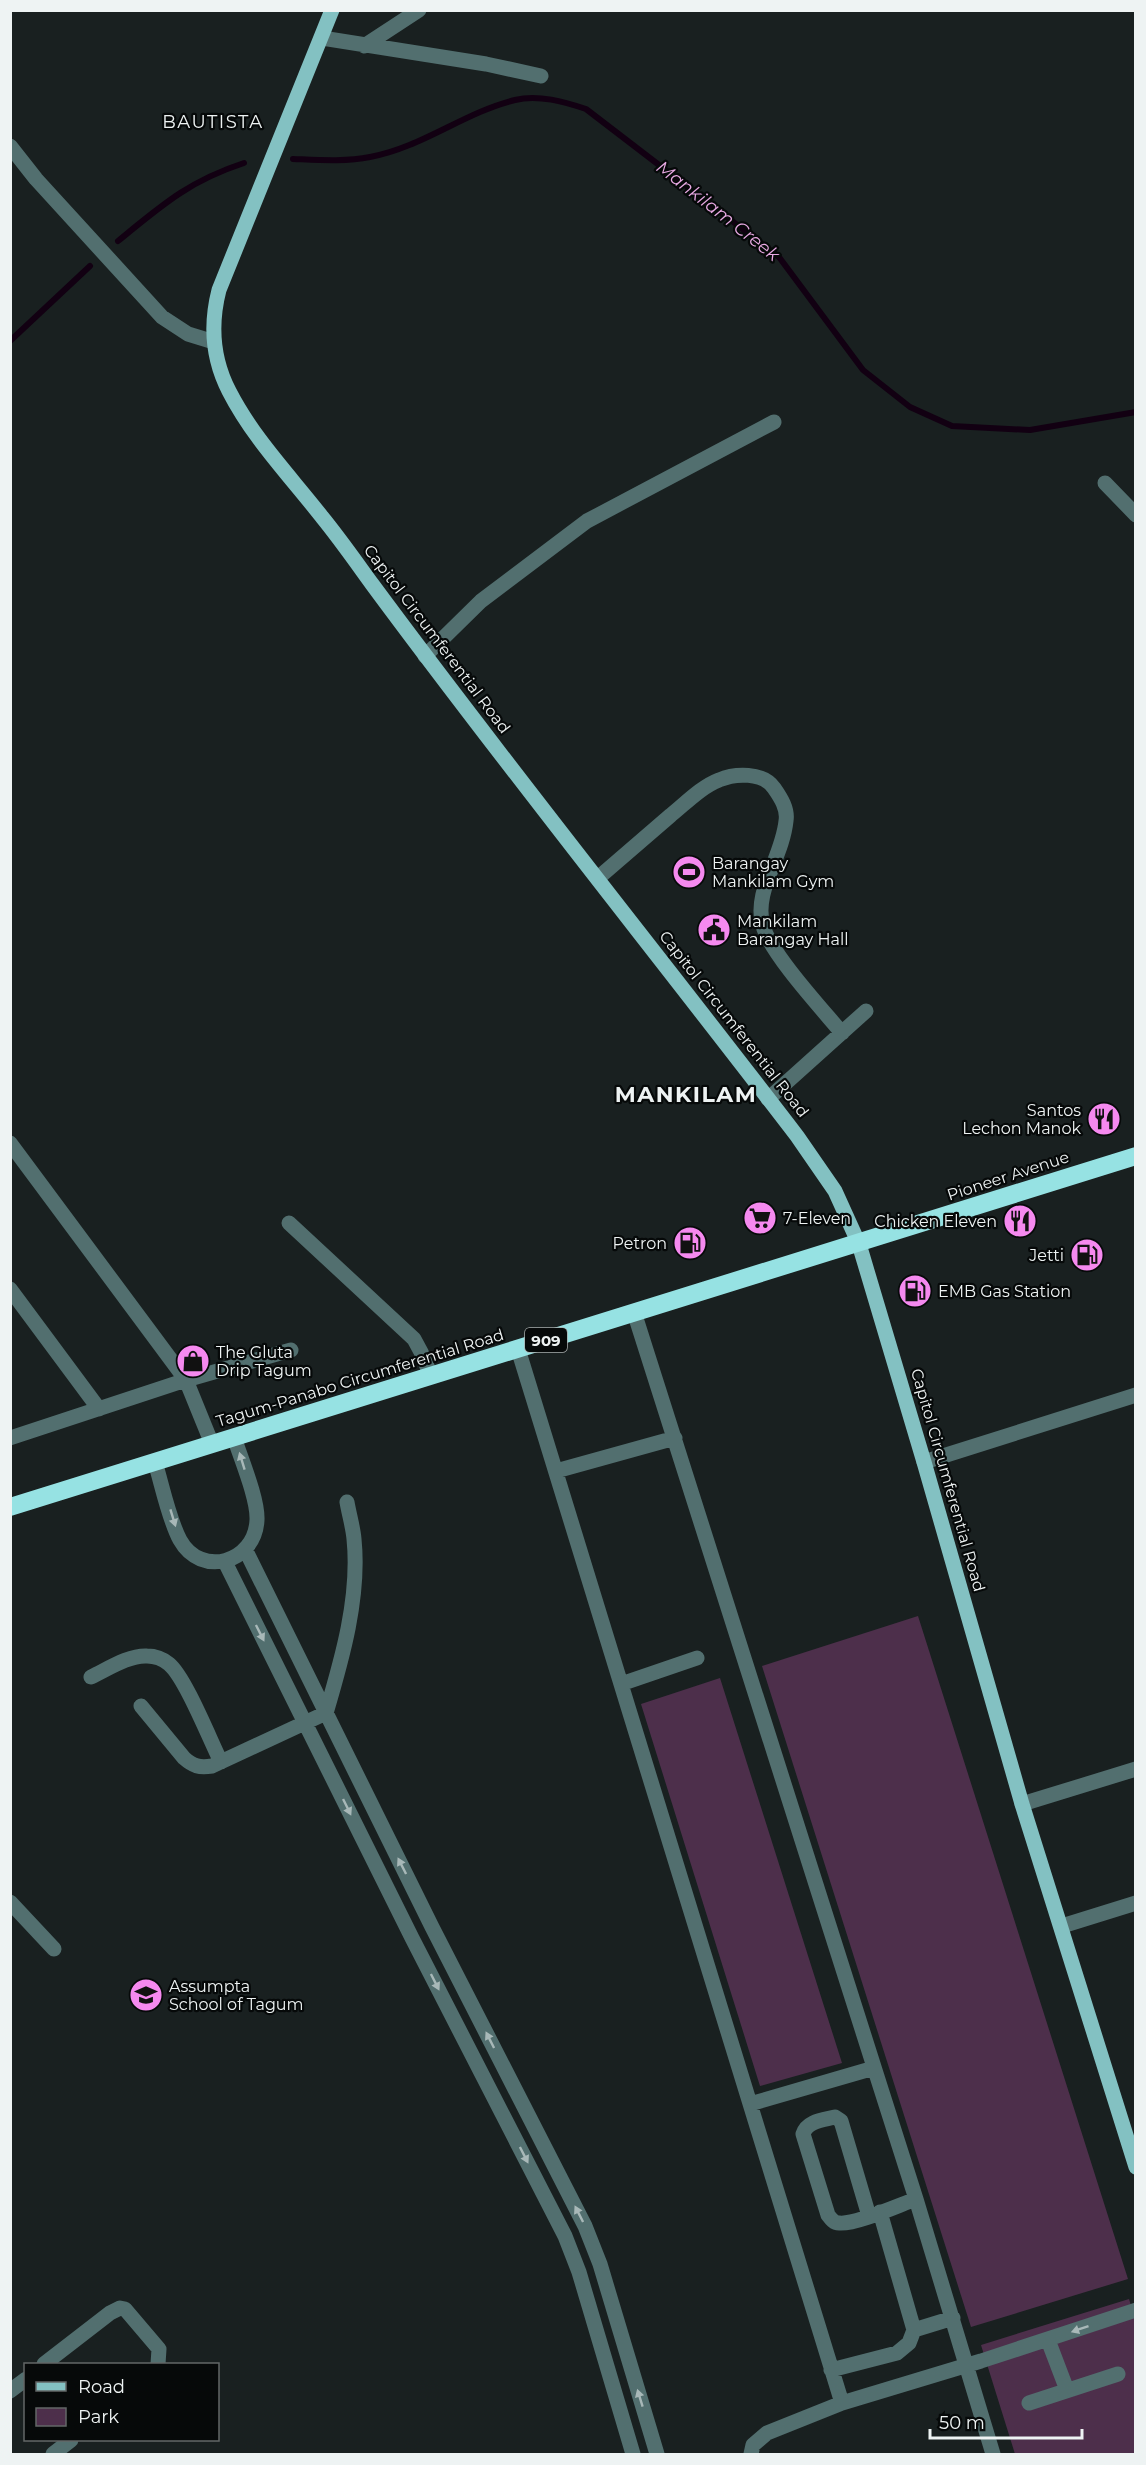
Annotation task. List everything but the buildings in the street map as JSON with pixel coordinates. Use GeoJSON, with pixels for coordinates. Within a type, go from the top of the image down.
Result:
{"type":"FeatureCollection","features":[{"type":"Feature","properties":{"kind":"highway","name":"Pioneer Avenue"},"geometry":{"type":"LineString","coordinates":[[859,1244],[1136,1156]]}},
{"type":"Feature","properties":{"kind":"highway","name":"Tagum-Panabo Circumferential Road"},"geometry":{"type":"LineString","coordinates":[[10,1508],[634,1312],[859,1244]]}},
{"type":"Feature","properties":{"kind":"main road","name":"Capitol Circumferential Road"},"geometry":{"type":"LineString","coordinates":[[332,10],[219,290],[214,310],[214,342],[220,371],[244,418],[270,454],[323,518],[425,656],[768,1099],[829,1182],[859,1244],[1022,1804],[1136,2167]]}},
{"type":"Feature","properties":{"kind":"street"},"geometry":{"type":"LineString","coordinates":[[364,46],[419,10]]}},
{"type":"Feature","properties":{"kind":"street"},"geometry":{"type":"LineString","coordinates":[[322,38],[486,64],[541,76]]}},
{"type":"Feature","properties":{"kind":"street"},"geometry":{"type":"LineString","coordinates":[[10,146],[36,179],[162,317],[188,334],[214,342]]}},
{"type":"Feature","properties":{"kind":"street"},"geometry":{"type":"LineString","coordinates":[[425,656],[481,601],[587,521],[774,422]]}},
{"type":"Feature","properties":{"kind":"street"},"geometry":{"type":"LineString","coordinates":[[1105,483],[1136,515]]}},
{"type":"Feature","properties":{"kind":"street"},"geometry":{"type":"LineString","coordinates":[[598,878],[698,792],[717,780],[731,776],[756,776],[771,784],[783,801],[787,819],[777,860],[760,907],[764,929],[775,949],[801,984],[842,1033]]}},
{"type":"Feature","properties":{"kind":"street"},"geometry":{"type":"LineString","coordinates":[[768,1099],[866,1011]]}},
{"type":"Feature","properties":{"kind":"street"},"geometry":{"type":"LineString","coordinates":[[10,1143],[186,1380],[212,1444]]}},
{"type":"Feature","properties":{"kind":"street"},"geometry":{"type":"LineString","coordinates":[[289,1223],[414,1339],[422,1352],[431,1376]]}},
{"type":"Feature","properties":{"kind":"street"},"geometry":{"type":"LineString","coordinates":[[10,1289],[99,1409]]}},
{"type":"Feature","properties":{"kind":"street"},"geometry":{"type":"LineString","coordinates":[[634,1312],[916,2199],[993,2454]]}},
{"type":"Feature","properties":{"kind":"street"},"geometry":{"type":"LineString","coordinates":[[518,1349],[842,2403]]}},
{"type":"Feature","properties":{"kind":"street"},"geometry":{"type":"LineString","coordinates":[[13,1432],[99,1409],[186,1380],[291,1350]]}},
{"type":"Feature","properties":{"kind":"street"},"geometry":{"type":"LineString","coordinates":[[924,1462],[1136,1395]]}},
{"type":"Feature","properties":{"kind":"street"},"geometry":{"type":"LineString","coordinates":[[155,1462],[184,1546],[203,1559],[225,1562],[246,1551],[255,1537],[258,1517],[234,1437]]}},
{"type":"Feature","properties":{"kind":"street"},"geometry":{"type":"LineString","coordinates":[[556,1471],[675,1438]]}},
{"type":"Feature","properties":{"kind":"street"},"geometry":{"type":"LineString","coordinates":[[141,1706],[192,1765],[201,1767],[212,1766],[326,1713],[347,1629],[354,1575],[354,1539],[347,1502]]}},
{"type":"Feature","properties":{"kind":"street"},"geometry":{"type":"LineString","coordinates":[[246,1551],[432,1927],[585,2226],[600,2264],[657,2454]]}},
{"type":"Feature","properties":{"kind":"street"},"geometry":{"type":"LineString","coordinates":[[225,1562],[412,1938],[565,2236],[579,2272],[633,2454]]}},
{"type":"Feature","properties":{"kind":"street"},"geometry":{"type":"LineString","coordinates":[[242,1597],[263,1587]]}},
{"type":"Feature","properties":{"kind":"street"},"geometry":{"type":"LineString","coordinates":[[91,1677],[133,1658],[146,1655],[168,1662],[184,1685],[221,1762]]}},
{"type":"Feature","properties":{"kind":"street"},"geometry":{"type":"LineString","coordinates":[[621,1684],[698,1658]]}},
{"type":"Feature","properties":{"kind":"street"},"geometry":{"type":"LineString","coordinates":[[1022,1804],[1136,1769]]}},
{"type":"Feature","properties":{"kind":"street"},"geometry":{"type":"LineString","coordinates":[[10,1902],[54,1949]]}},
{"type":"Feature","properties":{"kind":"street"},"geometry":{"type":"LineString","coordinates":[[1062,1926],[1136,1903]]}},
{"type":"Feature","properties":{"kind":"street"},"geometry":{"type":"LineString","coordinates":[[412,1938],[432,1927]]}},
{"type":"Feature","properties":{"kind":"street"},"geometry":{"type":"LineString","coordinates":[[750,2104],[874,2068]]}},
{"type":"Feature","properties":{"kind":"street"},"geometry":{"type":"LineString","coordinates":[[831,2370],[897,2353],[909,2343],[914,2330],[874,2214],[841,2121],[835,2117],[811,2123],[804,2130],[803,2134],[828,2216],[836,2223],[841,2224],[874,2214],[916,2199]]}},
{"type":"Feature","properties":{"kind":"street"},"geometry":{"type":"LineString","coordinates":[[45,2363],[110,2313],[120,2308],[125,2309],[159,2349],[158,2363]]}},
{"type":"Feature","properties":{"kind":"street"},"geometry":{"type":"LineString","coordinates":[[751,2454],[753,2445],[767,2433],[842,2403],[1048,2340],[1136,2310]]}},
{"type":"Feature","properties":{"kind":"street"},"geometry":{"type":"LineString","coordinates":[[914,2330],[953,2318]]}},
{"type":"Feature","properties":{"kind":"street"},"geometry":{"type":"LineString","coordinates":[[1048,2340],[1067,2390]]}},
{"type":"Feature","properties":{"kind":"street"},"geometry":{"type":"LineString","coordinates":[[1029,2403],[1118,2374]]}},
{"type":"Feature","properties":{"kind":"street"},"geometry":{"type":"LineString","coordinates":[[10,2391],[24,2380]]}},
{"type":"Feature","properties":{"kind":"street"},"geometry":{"type":"LineString","coordinates":[[53,2454],[69,2441]]}},
{"type":"Feature","properties":{"kind":"green space"},"geometry":{"type":"Polygon","coordinates":[[[918,1616],[1128,2279],[971,2327],[762,1666],[918,1616]]]}},
{"type":"Feature","properties":{"kind":"green space"},"geometry":{"type":"Polygon","coordinates":[[[720,1678],[842,2063],[760,2086],[641,1704],[720,1678]]]}},
{"type":"Feature","properties":{"kind":"green space"},"geometry":{"type":"Polygon","coordinates":[[[1129,2299],[1136,2321],[1135,2454],[1015,2454],[981,2345],[1129,2299]]]}},
{"type":"Feature","properties":{"kind":"waterway","name":"Mankilam Creek"},"geometry":{"type":"LineString","coordinates":[[293,159],[351,160],[389,152],[478,113],[524,98],[542,98],[578,106],[586,109],[779,257],[863,370],[910,407],[952,426],[1030,430],[1136,412]]}},
{"type":"Feature","properties":{"kind":"waterway","name":"Mankilam Creek"},"geometry":{"type":"LineString","coordinates":[[118,241],[177,195],[207,178],[244,163]]}},
{"type":"Feature","properties":{"kind":"waterway","name":"Mankilam Creek"},"geometry":{"type":"LineString","coordinates":[[10,341],[90,266]]}},
{"type":"Feature","properties":{"kind":"place","name":"Barangay Mankilam Gym"},"geometry":{"type":"Point","coordinates":[689,872]}},
{"type":"Feature","properties":{"kind":"place","name":"Mankilam Barangay Hall"},"geometry":{"type":"Point","coordinates":[714,930]}},
{"type":"Feature","properties":{"kind":"place","name":"Santos Lechon Manok"},"geometry":{"type":"Point","coordinates":[1104,1119]}},
{"type":"Feature","properties":{"kind":"place","name":"7-Eleven"},"geometry":{"type":"Point","coordinates":[760,1218]}},
{"type":"Feature","properties":{"kind":"place","name":"Chicken Eleven"},"geometry":{"type":"Point","coordinates":[1020,1221]}},
{"type":"Feature","properties":{"kind":"place","name":"Petron"},"geometry":{"type":"Point","coordinates":[690,1243]}},
{"type":"Feature","properties":{"kind":"place","name":"Jetti"},"geometry":{"type":"Point","coordinates":[1087,1255]}},
{"type":"Feature","properties":{"kind":"place","name":"EMB Gas Station"},"geometry":{"type":"Point","coordinates":[915,1291]}},
{"type":"Feature","properties":{"kind":"place","name":"The Gluta Drip Tagum"},"geometry":{"type":"Point","coordinates":[193,1361]}},
{"type":"Feature","properties":{"kind":"place","name":"Assumpta School of Tagum"},"geometry":{"type":"Point","coordinates":[146,1995]}},
{"type":"Feature","properties":{"kind":"district","name":"BAUTISTA"},"geometry":{"type":"Point","coordinates":[213,122]}},
{"type":"Feature","properties":{"kind":"district","name":"MANKILAM"},"geometry":{"type":"Point","coordinates":[686,1094]}}]}
